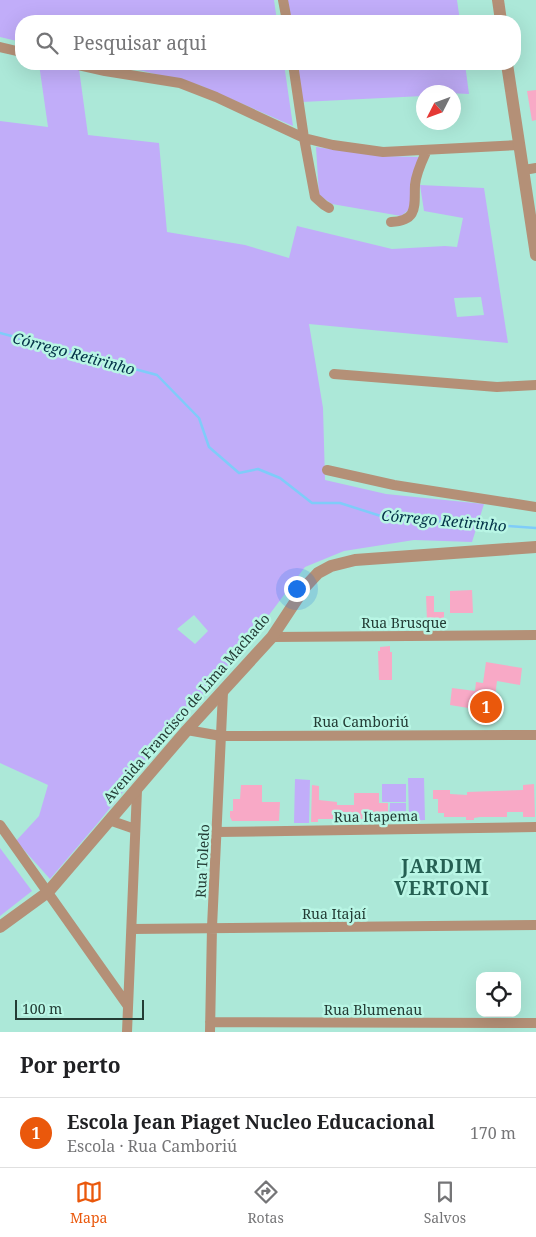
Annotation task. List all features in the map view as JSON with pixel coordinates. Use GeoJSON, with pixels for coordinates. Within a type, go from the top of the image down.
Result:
{"type":"FeatureCollection","features":[{"type":"Feature","properties":{"kind":"street"},"geometry":{"type":"LineString","coordinates":[[284,0],[286,15]]}},
{"type":"Feature","properties":{"kind":"street"},"geometry":{"type":"LineString","coordinates":[[498,0],[500,15]]}},
{"type":"Feature","properties":{"kind":"street"},"geometry":{"type":"LineString","coordinates":[[0,47],[15,51]]}},
{"type":"Feature","properties":{"kind":"street"},"geometry":{"type":"LineString","coordinates":[[101,70],[180,84],[216,97],[304,138],[383,152],[520,145]]}},
{"type":"Feature","properties":{"kind":"street"},"geometry":{"type":"LineString","coordinates":[[294,70],[315,197],[330,208]]}},
{"type":"Feature","properties":{"kind":"street"},"geometry":{"type":"LineString","coordinates":[[508,70],[520,145],[530,169],[536,255]]}},
{"type":"Feature","properties":{"kind":"street"},"geometry":{"type":"LineString","coordinates":[[392,222],[403,221],[408,218],[415,208],[415,184],[421,162],[427,150]]}},
{"type":"Feature","properties":{"kind":"street"},"geometry":{"type":"LineString","coordinates":[[408,218],[420,219]]}},
{"type":"Feature","properties":{"kind":"street"},"geometry":{"type":"LineString","coordinates":[[334,374],[497,387],[536,385]]}},
{"type":"Feature","properties":{"kind":"street"},"geometry":{"type":"LineString","coordinates":[[327,470],[394,485],[536,507]]}},
{"type":"Feature","properties":{"kind":"street","name":"Avenida Francisco de Lima Machado"},"geometry":{"type":"LineString","coordinates":[[0,927],[48,892],[187,730],[272,637],[305,587],[318,573],[332,566],[355,560],[536,547]]}},
{"type":"Feature","properties":{"kind":"street","name":"Rua Brusque"},"geometry":{"type":"LineString","coordinates":[[272,637],[536,635]]}},
{"type":"Feature","properties":{"kind":"street","name":"Rua Toledo"},"geometry":{"type":"LineString","coordinates":[[210,1027],[212,927],[223,692]]}},
{"type":"Feature","properties":{"kind":"street","name":"Rua Camboriú"},"geometry":{"type":"LineString","coordinates":[[187,730],[221,736],[536,734]]}},
{"type":"Feature","properties":{"kind":"street"},"geometry":{"type":"LineString","coordinates":[[127,1032],[137,790]]}},
{"type":"Feature","properties":{"kind":"street"},"geometry":{"type":"LineString","coordinates":[[109,820],[135,829]]}},
{"type":"Feature","properties":{"kind":"street"},"geometry":{"type":"LineString","coordinates":[[0,825],[128,1006]]}},
{"type":"Feature","properties":{"kind":"street","name":"Rua Itapema"},"geometry":{"type":"LineString","coordinates":[[217,832],[536,827]]}},
{"type":"Feature","properties":{"kind":"street","name":"Rua Itajaí"},"geometry":{"type":"LineString","coordinates":[[132,929],[536,926]]}},
{"type":"Feature","properties":{"kind":"street","name":"Rua Blumenau"},"geometry":{"type":"LineString","coordinates":[[210,1027],[536,1023]]}},
{"type":"Feature","properties":{"kind":"shaded area"},"geometry":{"type":"Polygon","coordinates":[[[0,0],[274,0],[276,15],[15,15],[15,41],[0,37],[0,0]]]}},
{"type":"Feature","properties":{"kind":"shaded area"},"geometry":{"type":"Polygon","coordinates":[[[287,0],[457,0],[459,15],[289,15],[287,0]]]}},
{"type":"Feature","properties":{"kind":"shaded area"},"geometry":{"type":"Polygon","coordinates":[[[40,70],[79,70],[88,135],[159,143],[167,232],[245,245],[289,258],[297,226],[392,249],[457,247],[463,218],[424,211],[420,185],[484,188],[508,343],[309,324],[323,408],[325,480],[386,494],[484,504],[472,542],[414,540],[344,551],[305,567],[236,659],[194,704],[50,879],[16,841],[39,816],[48,785],[0,763],[0,121],[48,127],[40,70]],[[481,297],[454,298],[457,317],[484,315],[481,297]],[[194,615],[177,629],[195,644],[208,631],[194,615]]]}},
{"type":"Feature","properties":{"kind":"shaded area"},"geometry":{"type":"Polygon","coordinates":[[[139,70],[285,70],[293,126],[199,85],[139,70]]]}},
{"type":"Feature","properties":{"kind":"shaded area"},"geometry":{"type":"Polygon","coordinates":[[[297,70],[466,70],[469,94],[461,94],[461,85],[416,85],[416,96],[302,102],[297,70]]]}},
{"type":"Feature","properties":{"kind":"shaded area"},"geometry":{"type":"Polygon","coordinates":[[[316,147],[383,156],[420,157],[411,208],[401,216],[332,204],[319,195],[316,147]]]}},
{"type":"Feature","properties":{"kind":"shaded area"},"geometry":{"type":"Polygon","coordinates":[[[408,778],[424,778],[425,820],[409,821],[408,778]]]}},
{"type":"Feature","properties":{"kind":"shaded area"},"geometry":{"type":"Polygon","coordinates":[[[295,779],[310,780],[309,823],[294,823],[295,779]]]}},
{"type":"Feature","properties":{"kind":"shaded area"},"geometry":{"type":"Polygon","coordinates":[[[382,784],[406,784],[406,802],[382,802],[382,784]]]}},
{"type":"Feature","properties":{"kind":"shaded area"},"geometry":{"type":"Polygon","coordinates":[[[390,803],[406,803],[406,821],[389,820],[390,803]]]}},
{"type":"Feature","properties":{"kind":"shaded area"},"geometry":{"type":"Polygon","coordinates":[[[0,848],[32,891],[0,916],[0,848]]]}},
{"type":"Feature","properties":{"kind":"building"},"geometry":{"type":"Polygon","coordinates":[[[536,90],[536,120],[532,121],[527,91],[536,90]]]}},
{"type":"Feature","properties":{"kind":"building"},"geometry":{"type":"Polygon","coordinates":[[[472,590],[473,613],[450,613],[450,591],[472,590]]]}},
{"type":"Feature","properties":{"kind":"building"},"geometry":{"type":"Polygon","coordinates":[[[426,596],[434,596],[434,612],[444,612],[444,620],[427,620],[426,596]]]}},
{"type":"Feature","properties":{"kind":"building"},"geometry":{"type":"Polygon","coordinates":[[[390,646],[390,652],[392,652],[392,680],[379,680],[378,651],[380,651],[380,647],[390,646]]]}},
{"type":"Feature","properties":{"kind":"building"},"geometry":{"type":"Polygon","coordinates":[[[486,662],[522,668],[520,685],[497,681],[493,712],[450,705],[452,688],[475,691],[476,682],[483,683],[486,662]]]}},
{"type":"Feature","properties":{"kind":"building"},"geometry":{"type":"Polygon","coordinates":[[[534,784],[535,817],[523,817],[523,812],[507,812],[507,817],[480,817],[474,818],[474,820],[466,820],[466,817],[444,817],[444,813],[438,813],[438,799],[433,799],[433,790],[450,790],[450,794],[467,795],[467,792],[523,790],[523,785],[534,784]]]}},
{"type":"Feature","properties":{"kind":"building"},"geometry":{"type":"Polygon","coordinates":[[[241,785],[262,785],[262,802],[280,802],[279,821],[232,821],[230,811],[233,811],[233,799],[240,799],[241,785]]]}},
{"type":"Feature","properties":{"kind":"building"},"geometry":{"type":"Polygon","coordinates":[[[312,785],[319,786],[319,800],[337,802],[337,805],[354,805],[354,793],[379,793],[379,803],[388,803],[388,819],[318,819],[318,822],[311,822],[312,785]]]}},
{"type":"Feature","properties":{"kind":"waterway","name":"Córrego Retirinho"},"geometry":{"type":"LineString","coordinates":[[0,333],[157,375],[199,418],[209,447],[239,473],[258,469],[280,478],[312,503],[340,503],[387,518],[536,528]]}},
{"type":"Feature","properties":{"kind":"place","name":"Escola Jean Piaget Nucleo Educacional"},"geometry":{"type":"Point","coordinates":[486,707]}},
{"type":"Feature","properties":{"kind":"district","name":"JARDIM VERTONI"},"geometry":{"type":"Point","coordinates":[442,877]}}]}
